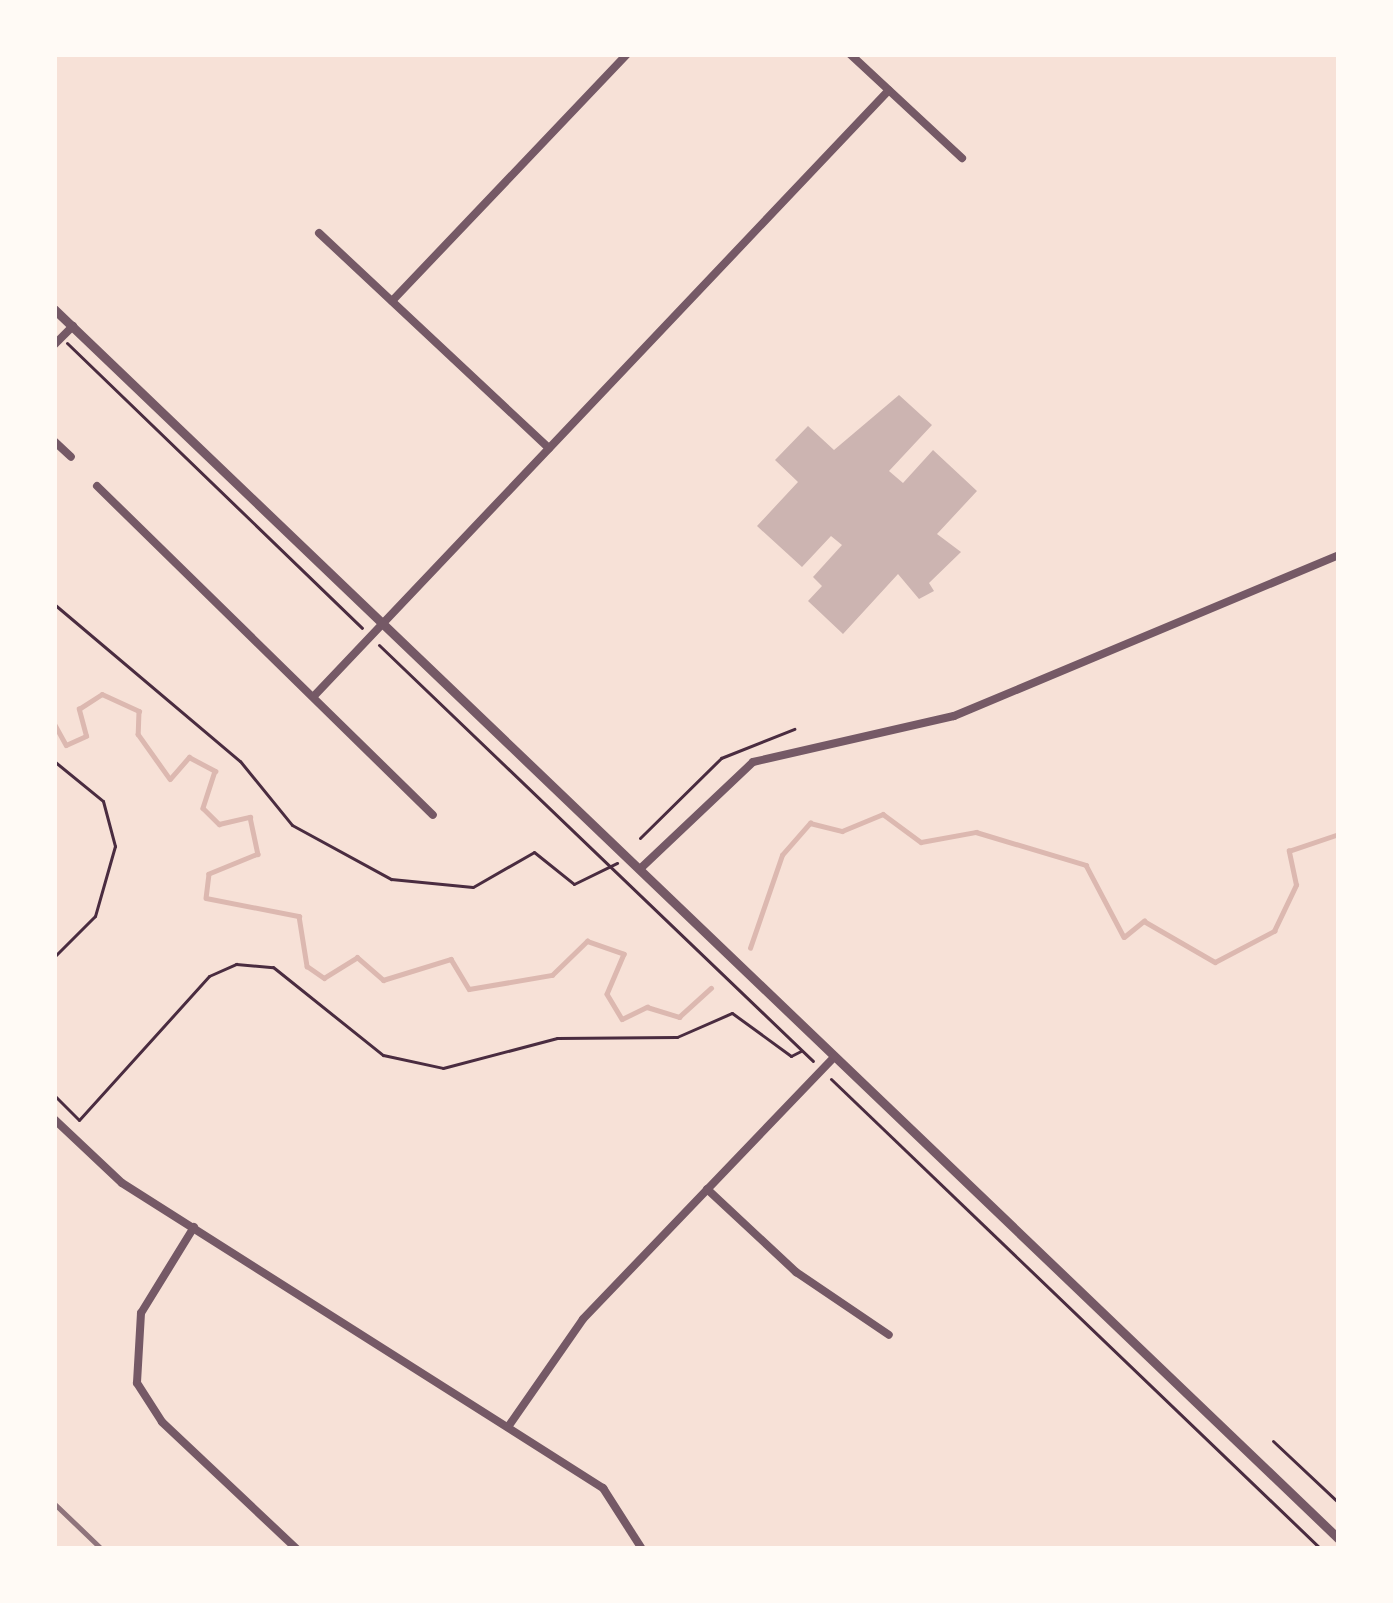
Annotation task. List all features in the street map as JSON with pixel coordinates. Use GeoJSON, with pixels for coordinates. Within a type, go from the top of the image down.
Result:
{"type":"FeatureCollection","features":[{"type":"Feature","properties":{"kind":"street"},"geometry":{"type":"LineString","coordinates":[[392,301],[627,54]]}},
{"type":"Feature","properties":{"kind":"street"},"geometry":{"type":"LineString","coordinates":[[850,54],[962,158]]}},
{"type":"Feature","properties":{"kind":"street"},"geometry":{"type":"LineString","coordinates":[[314,696],[889,90]]}},
{"type":"Feature","properties":{"kind":"street"},"geometry":{"type":"LineString","coordinates":[[319,233],[549,448]]}},
{"type":"Feature","properties":{"kind":"street"},"geometry":{"type":"LineString","coordinates":[[54,309],[1339,1539]]}},
{"type":"Feature","properties":{"kind":"street"},"geometry":{"type":"LineString","coordinates":[[56,338],[73,326]]}},
{"type":"Feature","properties":{"kind":"street"},"geometry":{"type":"LineString","coordinates":[[54,441],[71,458]]}},
{"type":"Feature","properties":{"kind":"street"},"geometry":{"type":"LineString","coordinates":[[97,486],[434,815]]}},
{"type":"Feature","properties":{"kind":"street"},"geometry":{"type":"LineString","coordinates":[[641,868],[753,762],[954,716],[1339,555]]}},
{"type":"Feature","properties":{"kind":"street"},"geometry":{"type":"LineString","coordinates":[[508,1427],[583,1319],[834,1057]]}},
{"type":"Feature","properties":{"kind":"street"},"geometry":{"type":"LineString","coordinates":[[54,1119],[105,1171],[617,1500],[641,1549]]}},
{"type":"Feature","properties":{"kind":"street"},"geometry":{"type":"LineString","coordinates":[[707,1189],[796,1272],[889,1335]]}},
{"type":"Feature","properties":{"kind":"street"},"geometry":{"type":"LineString","coordinates":[[194,1227],[141,1313],[137,1383],[154,1414],[297,1549]]}},
{"type":"Feature","properties":{"kind":"path"},"geometry":{"type":"LineString","coordinates":[[56,338],[364,630]]}},
{"type":"Feature","properties":{"kind":"path"},"geometry":{"type":"LineString","coordinates":[[54,604],[240,761],[292,825],[391,878],[473,887],[534,852],[574,884],[618,863]]}},
{"type":"Feature","properties":{"kind":"path"},"geometry":{"type":"LineString","coordinates":[[380,645],[813,1061]]}},
{"type":"Feature","properties":{"kind":"path"},"geometry":{"type":"LineString","coordinates":[[640,838],[721,758],[794,729]]}},
{"type":"Feature","properties":{"kind":"path"},"geometry":{"type":"LineString","coordinates":[[54,761],[93,788],[115,847],[95,916],[54,957]]}},
{"type":"Feature","properties":{"kind":"path"},"geometry":{"type":"LineString","coordinates":[[54,1095],[79,1120],[209,976],[236,964],[273,967],[383,1055],[443,1067],[557,1038],[677,1037],[732,1013],[791,1056],[802,1051]]}},
{"type":"Feature","properties":{"kind":"path"},"geometry":{"type":"LineString","coordinates":[[831,1078],[1321,1549]]}},
{"type":"Feature","properties":{"kind":"path"},"geometry":{"type":"LineString","coordinates":[[1273,1441],[1339,1503]]}},
{"type":"Feature","properties":{"kind":"building"},"geometry":{"type":"Polygon","coordinates":[[[899,395],[932,425],[889,471],[903,483],[933,450],[977,491],[937,534],[961,552],[929,583],[934,591],[919,599],[898,574],[843,634],[808,601],[822,586],[813,577],[842,545],[831,536],[802,567],[757,526],[798,482],[775,460],[808,426],[834,450],[899,395]]]}},
{"type":"Feature","properties":{"kind":"waterway"},"geometry":{"type":"LineString","coordinates":[[54,723],[66,745],[86,736],[79,709],[102,694],[139,711],[138,734],[170,779],[189,757],[215,771],[203,808],[219,824],[250,817],[258,854],[209,874],[206,898],[299,916],[307,966],[324,978],[357,957],[383,980],[451,959],[469,989],[552,975],[587,941],[624,954],[607,994],[622,1019],[647,1007],[679,1017],[711,988]]}},
{"type":"Feature","properties":{"kind":"waterway"},"geometry":{"type":"LineString","coordinates":[[750,948],[782,855],[810,823],[842,831],[883,814],[921,842],[976,832],[1086,865],[1124,937],[1144,921],[1215,962],[1274,931],[1296,885],[1289,851],[1339,834]]}},
{"type":"Feature","properties":{"kind":"railway"},"geometry":{"type":"LineString","coordinates":[[54,1503],[102,1549]]}}]}
